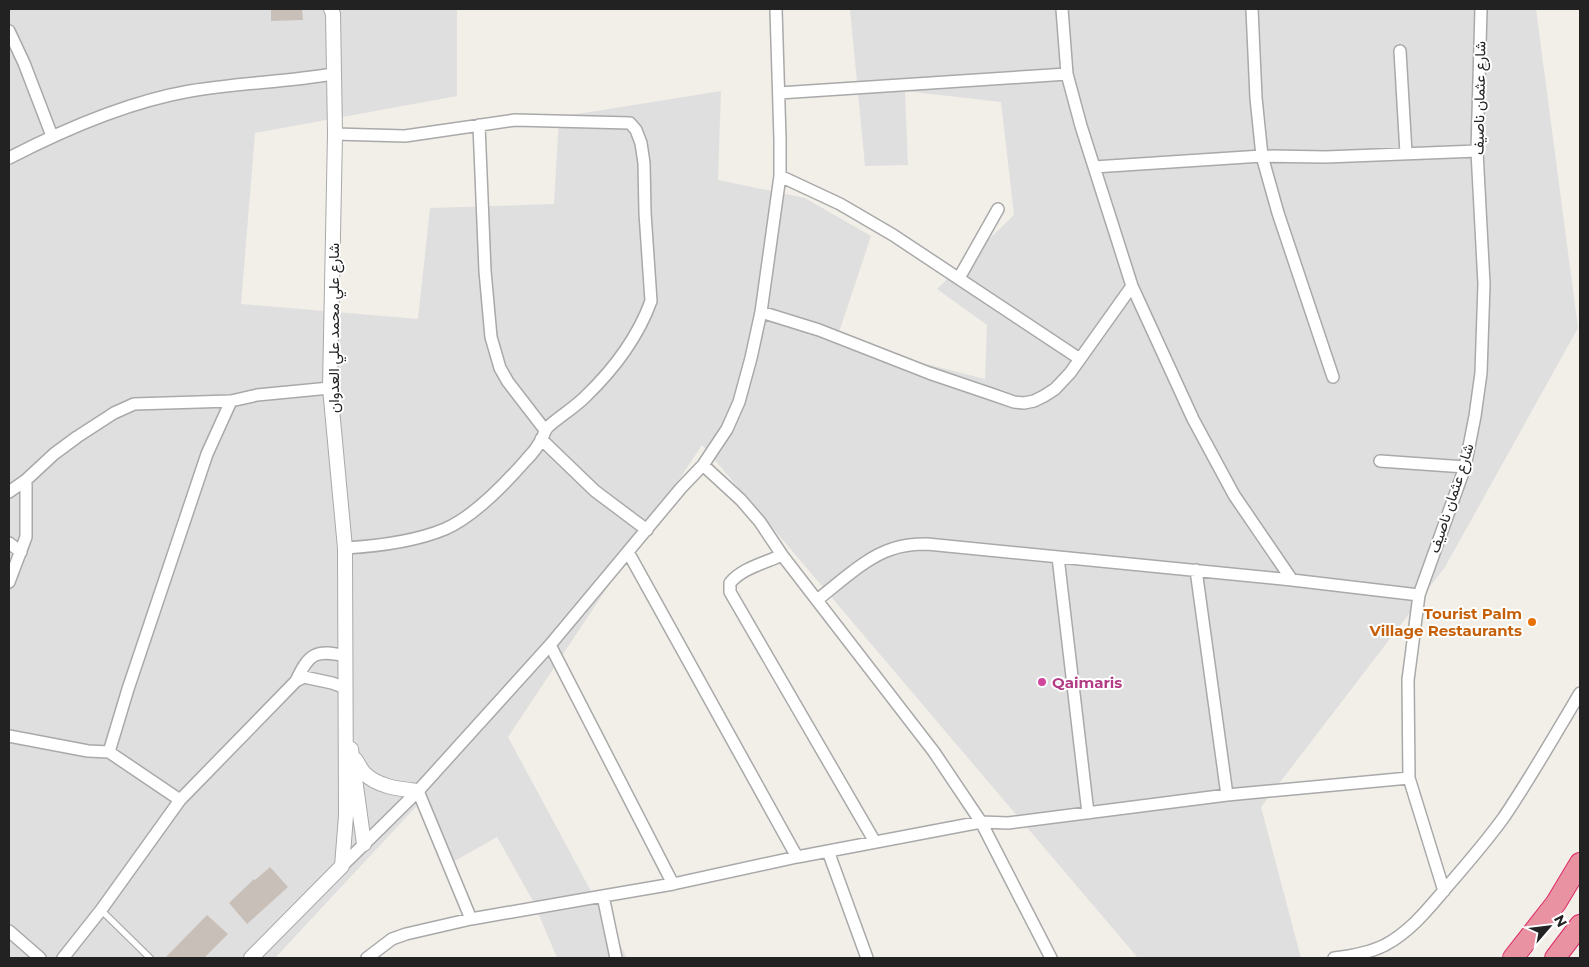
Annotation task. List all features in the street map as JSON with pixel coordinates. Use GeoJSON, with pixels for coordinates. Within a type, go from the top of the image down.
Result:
{"type":"FeatureCollection","features":[{"type":"Feature","properties":{"kind":"highway"},"geometry":{"type":"LineString","coordinates":[[1513,958],[1556,903],[1580,863]]}},
{"type":"Feature","properties":{"kind":"highway"},"geometry":{"type":"LineString","coordinates":[[1555,958],[1579,927]]}},
{"type":"Feature","properties":{"kind":"highway"},"geometry":{"type":"LineString","coordinates":[[1572,958],[1579,927]]}},
{"type":"Feature","properties":{"kind":"street"},"geometry":{"type":"LineString","coordinates":[[1062,9],[1066,74],[1132,286],[1193,419],[1234,495],[1292,580]]}},
{"type":"Feature","properties":{"kind":"street"},"geometry":{"type":"LineString","coordinates":[[1252,9],[1256,98],[1262,156],[1278,213],[1333,377]]}},
{"type":"Feature","properties":{"kind":"street","name":"شارع عثمان ناصيف"},"geometry":{"type":"LineString","coordinates":[[1444,891],[1409,778],[1408,680],[1419,595],[1464,467],[1475,416],[1481,374],[1484,284],[1478,151],[1481,9]]}},
{"type":"Feature","properties":{"kind":"street","name":"شارع علي محمد علي العدوان"},"geometry":{"type":"LineString","coordinates":[[333,10],[335,134],[330,388],[345,548],[346,816],[342,866]]}},
{"type":"Feature","properties":{"kind":"street"},"geometry":{"type":"LineString","coordinates":[[251,958],[418,792],[550,645],[681,488],[703,465],[727,429],[739,402],[761,312],[780,176],[777,10]]}},
{"type":"Feature","properties":{"kind":"street"},"geometry":{"type":"LineString","coordinates":[[9,31],[24,63],[52,136]]}},
{"type":"Feature","properties":{"kind":"street"},"geometry":{"type":"LineString","coordinates":[[1400,51],[1406,153]]}},
{"type":"Feature","properties":{"kind":"street"},"geometry":{"type":"LineString","coordinates":[[9,158],[62,131],[163,96],[208,88],[297,80],[333,74]]}},
{"type":"Feature","properties":{"kind":"street"},"geometry":{"type":"LineString","coordinates":[[779,93],[1066,74]]}},
{"type":"Feature","properties":{"kind":"street"},"geometry":{"type":"LineString","coordinates":[[335,134],[405,136],[515,120],[630,123],[636,130],[641,143],[644,163],[645,213],[651,301],[629,345],[607,373],[584,398],[547,427],[527,460],[488,499],[469,514],[446,528],[384,546],[345,548]]}},
{"type":"Feature","properties":{"kind":"street"},"geometry":{"type":"LineString","coordinates":[[479,125],[485,271],[490,337],[500,368],[543,435],[595,491],[647,530]]}},
{"type":"Feature","properties":{"kind":"street"},"geometry":{"type":"LineString","coordinates":[[1094,167],[1262,156],[1326,157],[1478,151]]}},
{"type":"Feature","properties":{"kind":"street"},"geometry":{"type":"LineString","coordinates":[[780,176],[840,204],[893,235],[1080,359]]}},
{"type":"Feature","properties":{"kind":"street"},"geometry":{"type":"LineString","coordinates":[[960,278],[998,209]]}},
{"type":"Feature","properties":{"kind":"street"},"geometry":{"type":"LineString","coordinates":[[761,312],[819,330],[929,373],[1014,402],[1029,402],[1055,389],[1080,359],[1132,286]]}},
{"type":"Feature","properties":{"kind":"street"},"geometry":{"type":"LineString","coordinates":[[9,492],[77,437],[114,413],[134,404],[231,401],[258,395],[330,388]]}},
{"type":"Feature","properties":{"kind":"street"},"geometry":{"type":"LineString","coordinates":[[109,752],[207,454],[231,401]]}},
{"type":"Feature","properties":{"kind":"street"},"geometry":{"type":"LineString","coordinates":[[1380,461],[1464,467]]}},
{"type":"Feature","properties":{"kind":"street"},"geometry":{"type":"LineString","coordinates":[[703,465],[741,500],[760,522],[782,555],[934,752],[981,822],[1050,958]]}},
{"type":"Feature","properties":{"kind":"street"},"geometry":{"type":"LineString","coordinates":[[9,582],[26,537],[26,480]]}},
{"type":"Feature","properties":{"kind":"street"},"geometry":{"type":"LineString","coordinates":[[9,543],[21,552]]}},
{"type":"Feature","properties":{"kind":"street"},"geometry":{"type":"LineString","coordinates":[[817,600],[871,559],[891,549],[910,544],[942,545],[1196,570],[1419,595]]}},
{"type":"Feature","properties":{"kind":"street"},"geometry":{"type":"LineString","coordinates":[[628,552],[797,856]]}},
{"type":"Feature","properties":{"kind":"street"},"geometry":{"type":"LineString","coordinates":[[782,555],[738,575],[730,583],[730,592],[876,842]]}},
{"type":"Feature","properties":{"kind":"street"},"geometry":{"type":"LineString","coordinates":[[1058,557],[1088,813]]}},
{"type":"Feature","properties":{"kind":"street"},"geometry":{"type":"LineString","coordinates":[[1196,570],[1227,795]]}},
{"type":"Feature","properties":{"kind":"street"},"geometry":{"type":"LineString","coordinates":[[550,645],[673,884]]}},
{"type":"Feature","properties":{"kind":"street"},"geometry":{"type":"LineString","coordinates":[[62,958],[101,910],[180,800],[296,681],[305,663],[317,654],[324,652],[346,656]]}},
{"type":"Feature","properties":{"kind":"street"},"geometry":{"type":"LineString","coordinates":[[296,681],[304,677],[346,688]]}},
{"type":"Feature","properties":{"kind":"street"},"geometry":{"type":"LineString","coordinates":[[1334,958],[1357,955],[1374,950],[1387,944],[1414,925],[1479,850],[1504,816],[1580,693]]}},
{"type":"Feature","properties":{"kind":"street","name":"شارع علي محمد علي العدوان"},"geometry":{"type":"LineString","coordinates":[[346,731],[353,755],[364,844]]}},
{"type":"Feature","properties":{"kind":"street"},"geometry":{"type":"LineString","coordinates":[[9,736],[88,751],[109,752],[180,800]]}},
{"type":"Feature","properties":{"kind":"street"},"geometry":{"type":"LineString","coordinates":[[353,755],[364,773],[378,782],[392,788],[418,792]]}},
{"type":"Feature","properties":{"kind":"street"},"geometry":{"type":"LineString","coordinates":[[367,958],[392,939],[471,919],[673,884],[797,856],[981,822],[1008,823],[1227,795],[1409,778]]}},
{"type":"Feature","properties":{"kind":"street"},"geometry":{"type":"LineString","coordinates":[[418,792],[471,919]]}},
{"type":"Feature","properties":{"kind":"street"},"geometry":{"type":"LineString","coordinates":[[828,851],[867,958]]}},
{"type":"Feature","properties":{"kind":"street"},"geometry":{"type":"LineString","coordinates":[[603,896],[616,958]]}},
{"type":"Feature","properties":{"kind":"street"},"geometry":{"type":"LineString","coordinates":[[9,931],[40,958]]}},
{"type":"Feature","properties":{"kind":"lane"},"geometry":{"type":"LineString","coordinates":[[101,910],[150,958]]}},
{"type":"Feature","properties":{"kind":"shaded area"},"geometry":{"type":"Polygon","coordinates":[[[9,9],[457,9],[457,96],[255,133],[241,304],[418,319],[430,208],[554,204],[559,117],[721,91],[718,180],[805,198],[871,236],[836,341],[985,379],[987,325],[937,289],[1014,215],[1001,102],[905,91],[908,165],[865,166],[850,9],[1536,9],[1578,328],[1445,567],[1261,807],[1301,958],[1138,958],[702,445],[508,737],[627,958],[557,958],[534,903],[497,837],[453,862],[425,797],[275,958],[9,958],[9,9]]]}},
{"type":"Feature","properties":{"kind":"building"},"geometry":{"type":"Polygon","coordinates":[[[271,9],[302,9],[303,20],[271,21],[271,9]]]}},
{"type":"Feature","properties":{"kind":"building"},"geometry":{"type":"Polygon","coordinates":[[[270,867],[288,887],[247,924],[229,903],[254,879],[270,867]]]}},
{"type":"Feature","properties":{"kind":"building"},"geometry":{"type":"Polygon","coordinates":[[[207,915],[228,934],[204,958],[165,958],[207,915]]]}},
{"type":"Feature","properties":{"kind":"place","name":"Tourist Palm Village Restaurants"},"geometry":{"type":"Point","coordinates":[1532,622]}},
{"type":"Feature","properties":{"kind":"place","name":"Qaimaris"},"geometry":{"type":"Point","coordinates":[1042,682]}}]}
